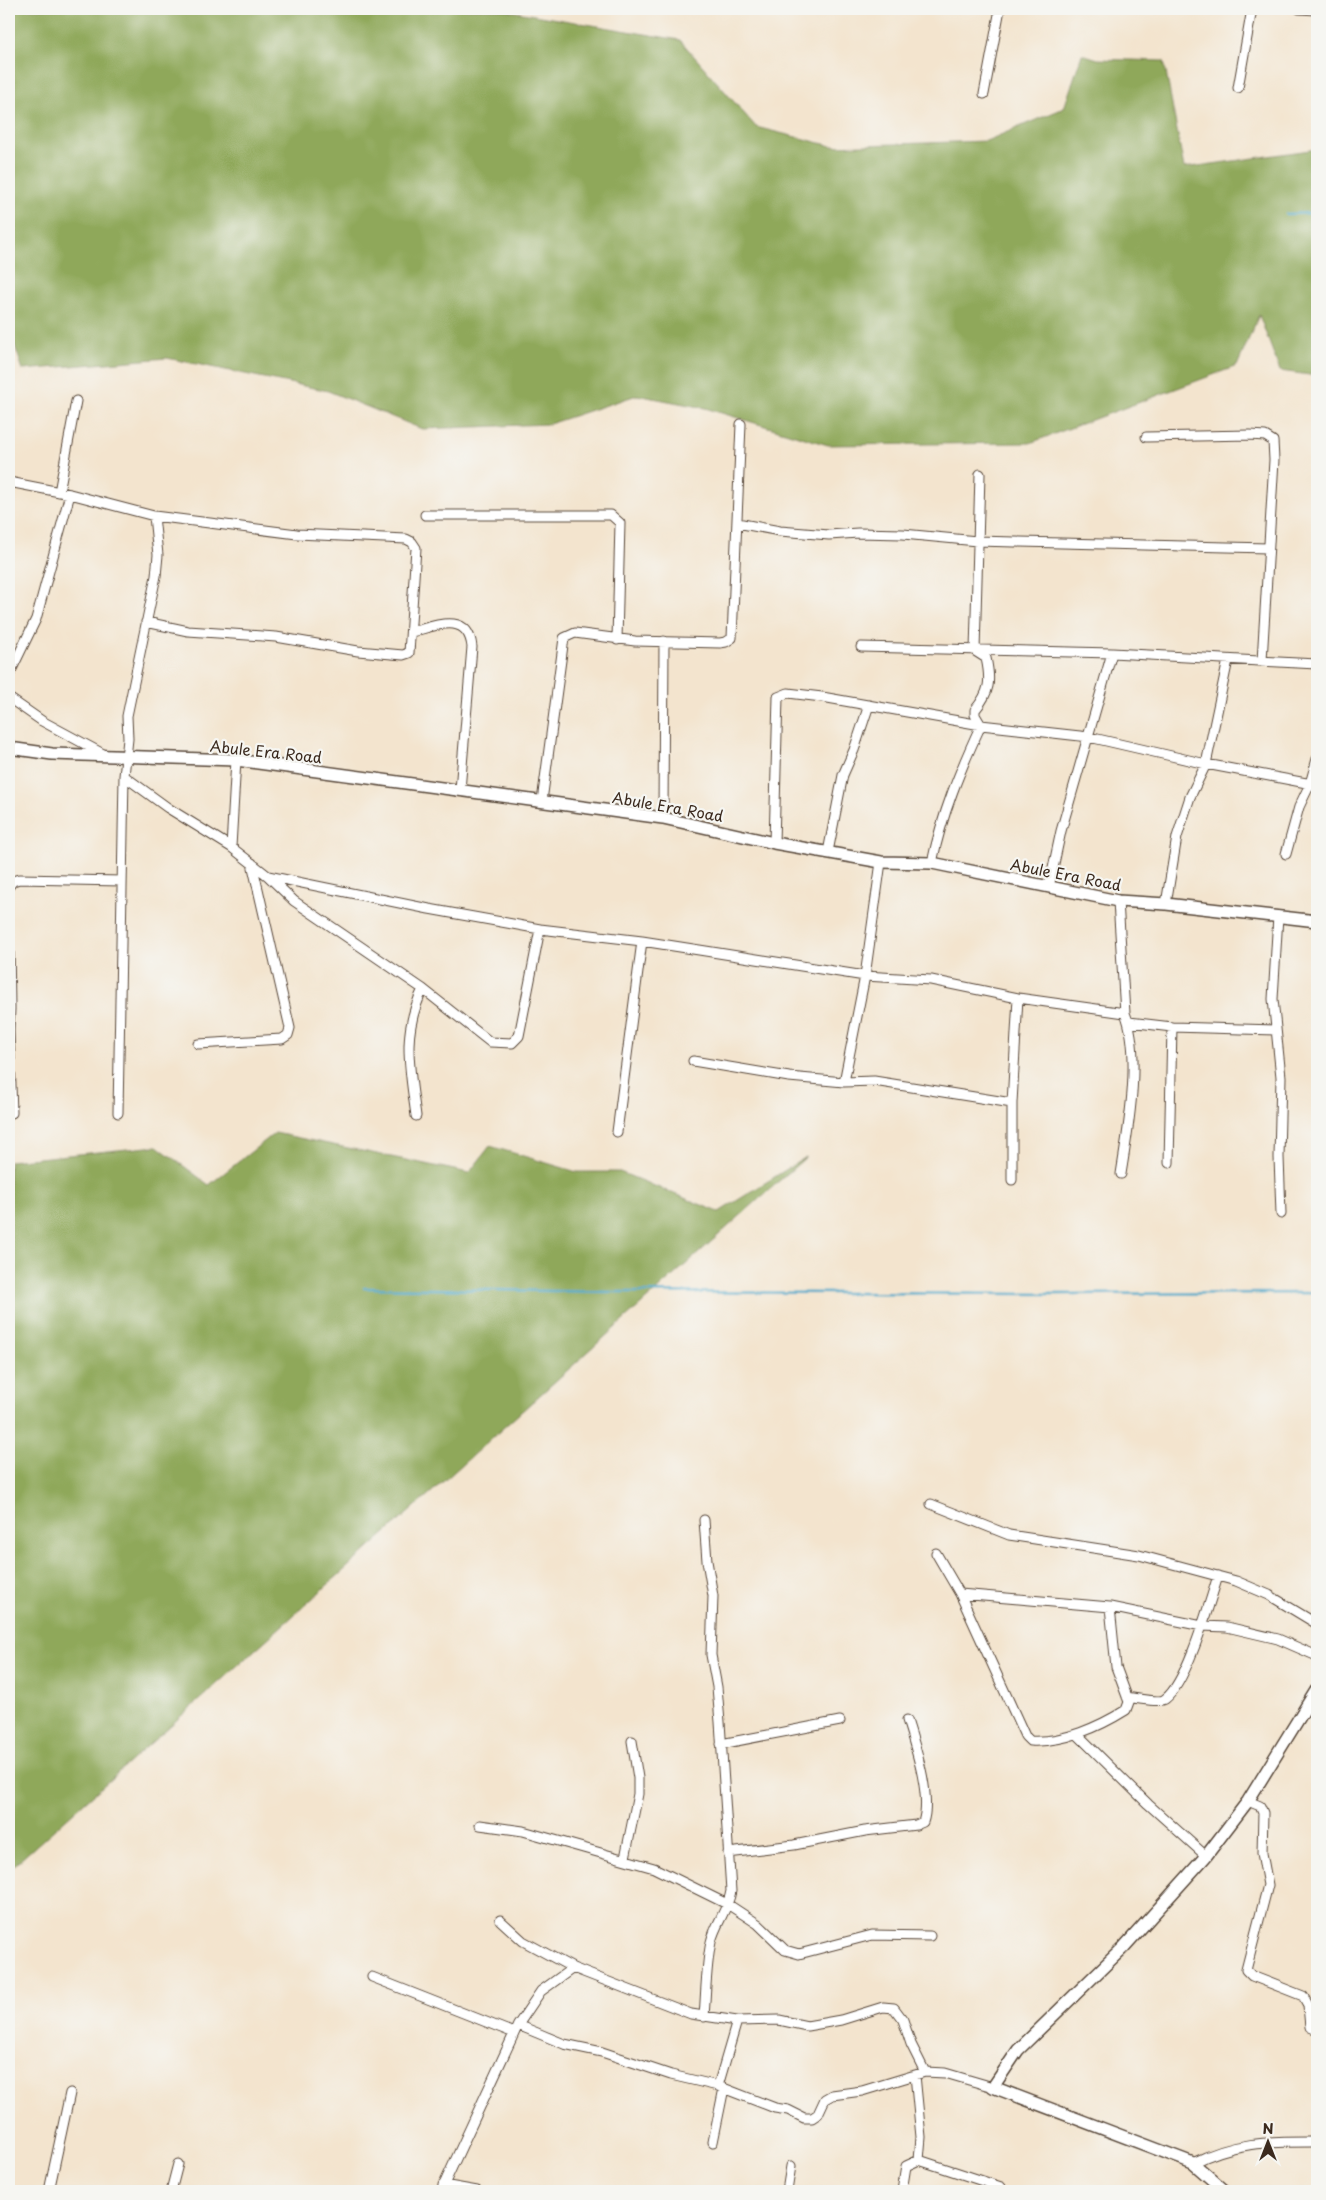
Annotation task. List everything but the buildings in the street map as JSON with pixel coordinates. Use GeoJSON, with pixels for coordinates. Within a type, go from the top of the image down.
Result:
{"type":"FeatureCollection","features":[{"type":"Feature","properties":{"kind":"street"},"geometry":{"type":"LineString","coordinates":[[984,94],[1000,9]]}},
{"type":"Feature","properties":{"kind":"street"},"geometry":{"type":"LineString","coordinates":[[1238,88],[1252,9]]}},
{"type":"Feature","properties":{"kind":"street"},"geometry":{"type":"LineString","coordinates":[[1299,9],[1317,10]]}},
{"type":"Feature","properties":{"kind":"street"},"geometry":{"type":"LineString","coordinates":[[59,492],[76,401]]}},
{"type":"Feature","properties":{"kind":"street"},"geometry":{"type":"LineString","coordinates":[[542,802],[564,638],[575,633],[617,640],[720,643],[732,638],[741,424]]}},
{"type":"Feature","properties":{"kind":"street"},"geometry":{"type":"LineString","coordinates":[[1146,437],[1250,435],[1265,436],[1273,441],[1274,460],[1262,661]]}},
{"type":"Feature","properties":{"kind":"street"},"geometry":{"type":"LineString","coordinates":[[975,651],[980,474]]}},
{"type":"Feature","properties":{"kind":"street"},"geometry":{"type":"LineString","coordinates":[[9,482],[70,494],[154,516],[297,534],[406,539],[412,542],[416,548],[408,653],[398,655],[358,651],[303,640],[188,631],[146,622]]}},
{"type":"Feature","properties":{"kind":"street"},"geometry":{"type":"LineString","coordinates":[[9,675],[36,619],[70,494]]}},
{"type":"Feature","properties":{"kind":"street"},"geometry":{"type":"LineString","coordinates":[[426,514],[611,515],[620,523],[617,640]]}},
{"type":"Feature","properties":{"kind":"street"},"geometry":{"type":"LineString","coordinates":[[118,1114],[124,776],[127,716],[156,576],[158,555],[154,516]]}},
{"type":"Feature","properties":{"kind":"street"},"geometry":{"type":"LineString","coordinates":[[737,523],[780,531],[829,535],[858,533],[894,534],[977,541],[1268,548]]}},
{"type":"Feature","properties":{"kind":"street"},"geometry":{"type":"LineString","coordinates":[[411,632],[445,623],[459,625],[467,630],[471,637],[472,647],[460,790]]}},
{"type":"Feature","properties":{"kind":"street"},"geometry":{"type":"LineString","coordinates":[[663,818],[664,640]]}},
{"type":"Feature","properties":{"kind":"street"},"geometry":{"type":"LineString","coordinates":[[860,647],[1112,653],[1317,664]]}},
{"type":"Feature","properties":{"kind":"street"},"geometry":{"type":"LineString","coordinates":[[975,651],[986,658],[989,675],[984,699],[975,710],[975,715],[982,725]]}},
{"type":"Feature","properties":{"kind":"street"},"geometry":{"type":"LineString","coordinates":[[1049,887],[1061,830],[1112,653]]}},
{"type":"Feature","properties":{"kind":"street"},"geometry":{"type":"LineString","coordinates":[[1166,904],[1177,837],[1190,797],[1206,764],[1228,660]]}},
{"type":"Feature","properties":{"kind":"street"},"geometry":{"type":"LineString","coordinates":[[774,842],[778,697],[788,693],[982,725],[1089,737],[1206,764],[1314,784]]}},
{"type":"Feature","properties":{"kind":"street"},"geometry":{"type":"LineString","coordinates":[[9,698],[42,721],[107,756]]}},
{"type":"Feature","properties":{"kind":"street"},"geometry":{"type":"LineString","coordinates":[[828,852],[842,775],[852,757],[869,705]]}},
{"type":"Feature","properties":{"kind":"street"},"geometry":{"type":"LineString","coordinates":[[932,863],[938,831],[953,788],[982,725]]}},
{"type":"Feature","properties":{"kind":"street","name":"Abule Era Road"},"geometry":{"type":"LineString","coordinates":[[9,748],[52,754],[236,760],[663,818],[774,842],[881,862],[932,863],[1118,901],[1166,904],[1317,921]]}},
{"type":"Feature","properties":{"kind":"street"},"geometry":{"type":"LineString","coordinates":[[1286,854],[1299,807],[1314,784],[1317,759]]}},
{"type":"Feature","properties":{"kind":"street"},"geometry":{"type":"LineString","coordinates":[[231,847],[236,760]]}},
{"type":"Feature","properties":{"kind":"street"},"geometry":{"type":"LineString","coordinates":[[124,776],[168,808],[231,847],[268,876],[294,901],[423,989],[490,1042],[512,1043],[519,1036],[540,929]]}},
{"type":"Feature","properties":{"kind":"street"},"geometry":{"type":"LineString","coordinates":[[844,1082],[865,976],[881,862]]}},
{"type":"Feature","properties":{"kind":"street"},"geometry":{"type":"LineString","coordinates":[[198,1044],[282,1039],[288,1035],[290,1028],[252,863]]}},
{"type":"Feature","properties":{"kind":"street"},"geometry":{"type":"LineString","coordinates":[[268,876],[429,909],[540,929],[642,941],[865,976],[931,980],[1018,998],[1125,1014]]}},
{"type":"Feature","properties":{"kind":"street"},"geometry":{"type":"LineString","coordinates":[[9,886],[12,881],[19,879],[122,881]]}},
{"type":"Feature","properties":{"kind":"street"},"geometry":{"type":"LineString","coordinates":[[1118,901],[1125,1014],[1129,1022],[1133,1058],[1127,1136],[1121,1174]]}},
{"type":"Feature","properties":{"kind":"street"},"geometry":{"type":"LineString","coordinates":[[1278,916],[1273,998],[1281,1077],[1279,1158],[1281,1214]]}},
{"type":"Feature","properties":{"kind":"street"},"geometry":{"type":"LineString","coordinates":[[9,940],[9,1030],[12,1113]]}},
{"type":"Feature","properties":{"kind":"street"},"geometry":{"type":"LineString","coordinates":[[617,1132],[642,941]]}},
{"type":"Feature","properties":{"kind":"street"},"geometry":{"type":"LineString","coordinates":[[416,1116],[409,1063],[408,1032],[414,1008],[423,989]]}},
{"type":"Feature","properties":{"kind":"street"},"geometry":{"type":"LineString","coordinates":[[1012,1180],[1012,1103],[1018,998]]}},
{"type":"Feature","properties":{"kind":"street"},"geometry":{"type":"LineString","coordinates":[[1129,1022],[1172,1027],[1276,1030]]}},
{"type":"Feature","properties":{"kind":"street"},"geometry":{"type":"LineString","coordinates":[[1169,1164],[1172,1027]]}},
{"type":"Feature","properties":{"kind":"street"},"geometry":{"type":"LineString","coordinates":[[693,1060],[789,1077],[844,1082],[874,1081],[1012,1103]]}},
{"type":"Feature","properties":{"kind":"street"},"geometry":{"type":"LineString","coordinates":[[930,1504],[1009,1535],[1140,1556],[1218,1576],[1269,1595],[1317,1624]]}},
{"type":"Feature","properties":{"kind":"street"},"geometry":{"type":"LineString","coordinates":[[704,1520],[707,1561],[713,1596],[711,1655],[717,1687],[722,1744],[731,1891],[729,1905],[721,1916],[711,1941],[704,2017]]}},
{"type":"Feature","properties":{"kind":"street"},"geometry":{"type":"LineString","coordinates":[[936,1553],[960,1594],[1025,1736],[1030,1741],[1077,1734],[1126,1710],[1129,1702],[1116,1667],[1110,1607]]}},
{"type":"Feature","properties":{"kind":"street"},"geometry":{"type":"LineString","coordinates":[[1127,1697],[1160,1701],[1166,1699],[1180,1682],[1202,1626],[1218,1576]]}},
{"type":"Feature","properties":{"kind":"street"},"geometry":{"type":"LineString","coordinates":[[960,1594],[1110,1607],[1202,1626],[1227,1627],[1278,1639],[1317,1656]]}},
{"type":"Feature","properties":{"kind":"street"},"geometry":{"type":"LineString","coordinates":[[993,2087],[1018,2050],[1123,1948],[1206,1856],[1248,1801],[1317,1689]]}},
{"type":"Feature","properties":{"kind":"street"},"geometry":{"type":"LineString","coordinates":[[728,1853],[794,1845],[865,1831],[916,1825],[923,1822],[925,1815],[924,1786],[919,1758],[908,1720]]}},
{"type":"Feature","properties":{"kind":"street"},"geometry":{"type":"LineString","coordinates":[[722,1744],[840,1721]]}},
{"type":"Feature","properties":{"kind":"street"},"geometry":{"type":"LineString","coordinates":[[1077,1734],[1148,1804],[1206,1856]]}},
{"type":"Feature","properties":{"kind":"street"},"geometry":{"type":"LineString","coordinates":[[625,1858],[638,1794],[638,1778],[632,1741]]}},
{"type":"Feature","properties":{"kind":"street"},"geometry":{"type":"LineString","coordinates":[[1248,1801],[1260,1806],[1263,1813],[1262,1853],[1268,1885],[1246,1970],[1252,1976],[1303,1996],[1308,2004],[1310,2027],[1317,2030]]}},
{"type":"Feature","properties":{"kind":"street"},"geometry":{"type":"LineString","coordinates":[[480,1825],[523,1831],[625,1858],[680,1879],[729,1905],[758,1924],[785,1950],[799,1954],[872,1935],[930,1936]]}},
{"type":"Feature","properties":{"kind":"street"},"geometry":{"type":"LineString","coordinates":[[500,1920],[523,1941],[573,1968],[691,2014],[704,2017],[737,2021],[779,2020],[807,2026],[841,2020],[884,2007],[894,2008],[903,2020],[911,2044],[925,2072]]}},
{"type":"Feature","properties":{"kind":"street"},"geometry":{"type":"LineString","coordinates":[[477,2191],[442,2188],[516,2029],[540,1991],[573,1968]]}},
{"type":"Feature","properties":{"kind":"street"},"geometry":{"type":"LineString","coordinates":[[372,1976],[516,2029],[602,2052],[671,2075],[721,2087],[775,2108],[812,2118],[818,2114],[826,2099],[832,2095],[862,2091],[925,2072],[945,2073],[993,2087],[1193,2163],[1225,2191]]}},
{"type":"Feature","properties":{"kind":"street"},"geometry":{"type":"LineString","coordinates":[[713,2142],[721,2087],[737,2021]]}},
{"type":"Feature","properties":{"kind":"street"},"geometry":{"type":"LineString","coordinates":[[915,2075],[921,2137],[919,2160]]}},
{"type":"Feature","properties":{"kind":"street"},"geometry":{"type":"LineString","coordinates":[[49,2191],[70,2093]]}},
{"type":"Feature","properties":{"kind":"street"},"geometry":{"type":"LineString","coordinates":[[1193,2163],[1214,2152],[1241,2145],[1270,2142],[1317,2142]]}},
{"type":"Feature","properties":{"kind":"street"},"geometry":{"type":"LineString","coordinates":[[902,2191],[906,2166],[919,2160],[1000,2187]]}},
{"type":"Feature","properties":{"kind":"street"},"geometry":{"type":"LineString","coordinates":[[171,2191],[178,2164]]}},
{"type":"Feature","properties":{"kind":"street"},"geometry":{"type":"LineString","coordinates":[[787,2191],[791,2166]]}},
{"type":"Feature","properties":{"kind":"green space"},"geometry":{"type":"Polygon","coordinates":[[[9,9],[499,9],[680,40],[756,127],[832,146],[986,141],[1064,108],[1082,54],[1098,59],[1164,61],[1184,168],[1317,149],[1317,376],[1280,371],[1259,315],[1237,366],[1030,443],[828,445],[705,408],[637,395],[549,424],[422,429],[328,391],[167,358],[23,370],[9,328],[9,9]]]}},
{"type":"Feature","properties":{"kind":"green space"},"geometry":{"type":"Polygon","coordinates":[[[275,1133],[469,1173],[490,1146],[577,1172],[620,1172],[719,1212],[806,1157],[9,1870],[9,1161],[157,1146],[209,1185],[275,1133]]]}},
{"type":"Feature","properties":{"kind":"waterway"},"geometry":{"type":"LineString","coordinates":[[1286,214],[1317,213]]}},
{"type":"Feature","properties":{"kind":"waterway"},"geometry":{"type":"LineString","coordinates":[[364,1288],[611,1292],[1317,1293]]}}]}
